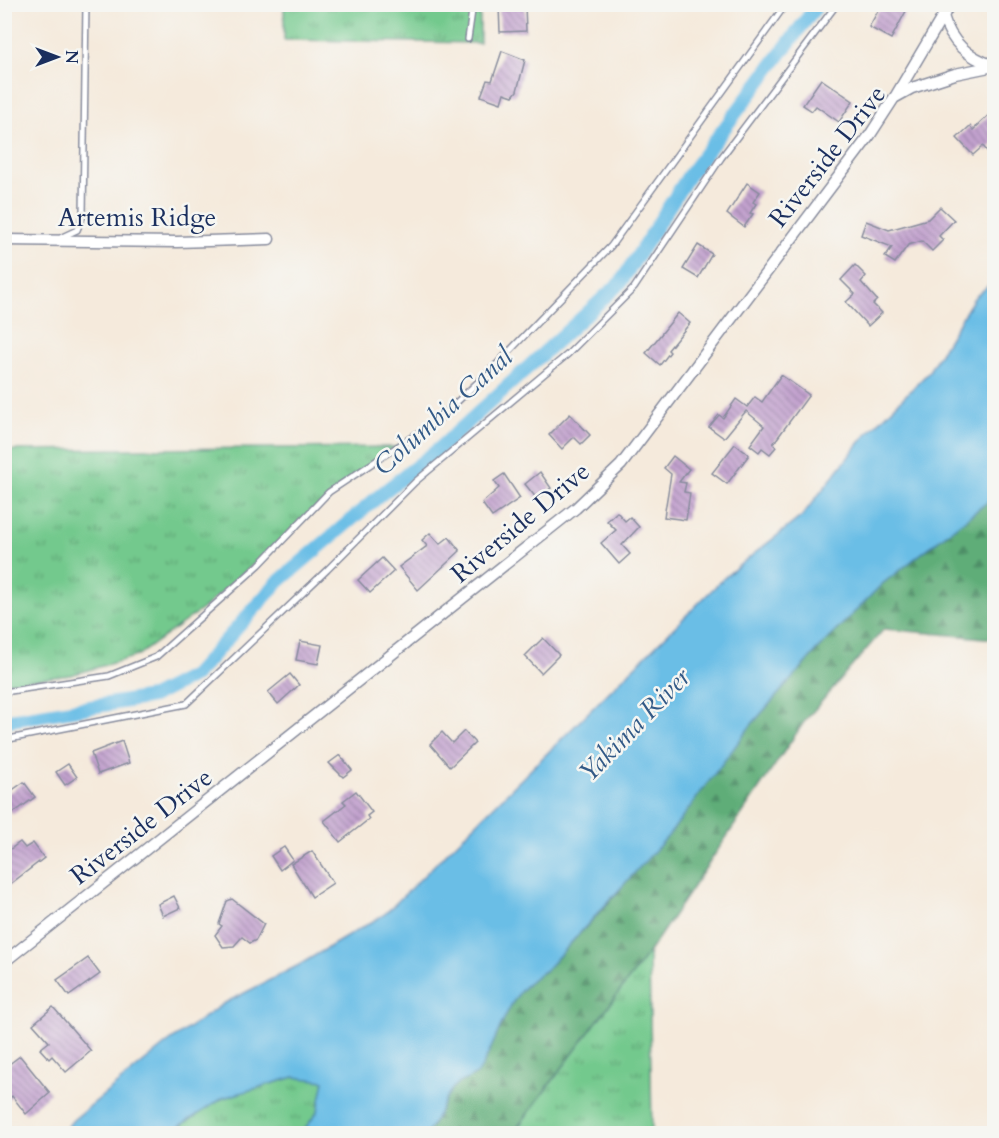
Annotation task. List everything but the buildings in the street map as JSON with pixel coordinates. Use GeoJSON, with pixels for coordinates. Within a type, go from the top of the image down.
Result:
{"type":"FeatureCollection","features":[{"type":"Feature","properties":{"kind":"street"},"geometry":{"type":"LineString","coordinates":[[894,98],[950,4]]}},
{"type":"Feature","properties":{"kind":"street"},"geometry":{"type":"LineString","coordinates":[[944,16],[950,35],[958,46],[981,62],[994,66]]}},
{"type":"Feature","properties":{"kind":"street","name":"Riverside Drive"},"geometry":{"type":"LineString","coordinates":[[4,962],[555,526],[597,489],[621,465],[870,135],[894,98],[935,80],[994,66]]}},
{"type":"Feature","properties":{"kind":"street","name":"Artemis Ridge"},"geometry":{"type":"LineString","coordinates":[[4,240],[177,242],[269,239]]}},
{"type":"Feature","properties":{"kind":"lane"},"geometry":{"type":"LineString","coordinates":[[57,239],[77,230],[83,215],[86,4]]}},
{"type":"Feature","properties":{"kind":"lane"},"geometry":{"type":"LineString","coordinates":[[468,39],[473,4]]}},
{"type":"Feature","properties":{"kind":"lane"},"geometry":{"type":"LineString","coordinates":[[4,692],[109,676],[156,657],[260,565],[329,492],[439,419],[497,364],[612,246],[786,4]]}},
{"type":"Feature","properties":{"kind":"lane"},"geometry":{"type":"LineString","coordinates":[[4,740],[186,704],[319,578],[415,482],[568,354],[634,288],[721,158],[837,4]]}},
{"type":"Feature","properties":{"kind":"green space"},"geometry":{"type":"Polygon","coordinates":[[[284,5],[480,5],[480,43],[284,40],[284,5]]]}},
{"type":"Feature","properties":{"kind":"green space"},"geometry":{"type":"Polygon","coordinates":[[[398,447],[351,478],[205,607],[137,656],[71,675],[5,683],[4,450],[398,447]]]}},
{"type":"Feature","properties":{"kind":"green space"},"geometry":{"type":"Polygon","coordinates":[[[994,491],[994,639],[884,629],[804,722],[649,952],[513,1133],[427,1134],[452,1089],[475,1075],[481,1068],[506,1014],[522,989],[546,970],[613,898],[751,725],[816,651],[882,584],[990,500],[994,491]]]}},
{"type":"Feature","properties":{"kind":"green space"},"geometry":{"type":"Polygon","coordinates":[[[649,952],[652,1133],[513,1134],[649,952]]]}},
{"type":"Feature","properties":{"kind":"green space"},"geometry":{"type":"Polygon","coordinates":[[[294,1077],[325,1080],[318,1111],[302,1133],[169,1134],[223,1098],[294,1077]]]}},
{"type":"Feature","properties":{"kind":"water","name":"Yakima River"},"geometry":{"type":"Polygon","coordinates":[[[994,281],[994,491],[990,500],[882,584],[816,651],[751,725],[669,835],[546,970],[522,989],[506,1014],[481,1068],[475,1075],[452,1089],[427,1133],[302,1133],[318,1111],[324,1081],[294,1077],[223,1098],[169,1133],[62,1133],[73,1120],[166,1044],[223,1004],[299,965],[385,914],[726,576],[802,516],[865,436],[928,373],[974,298],[994,281]]]}},
{"type":"Feature","properties":{"kind":"waterway","name":"Columbia Canal"},"geometry":{"type":"LineString","coordinates":[[4,721],[152,697],[195,675],[277,583],[385,491],[440,448],[621,282],[689,175],[818,4]]}}]}
